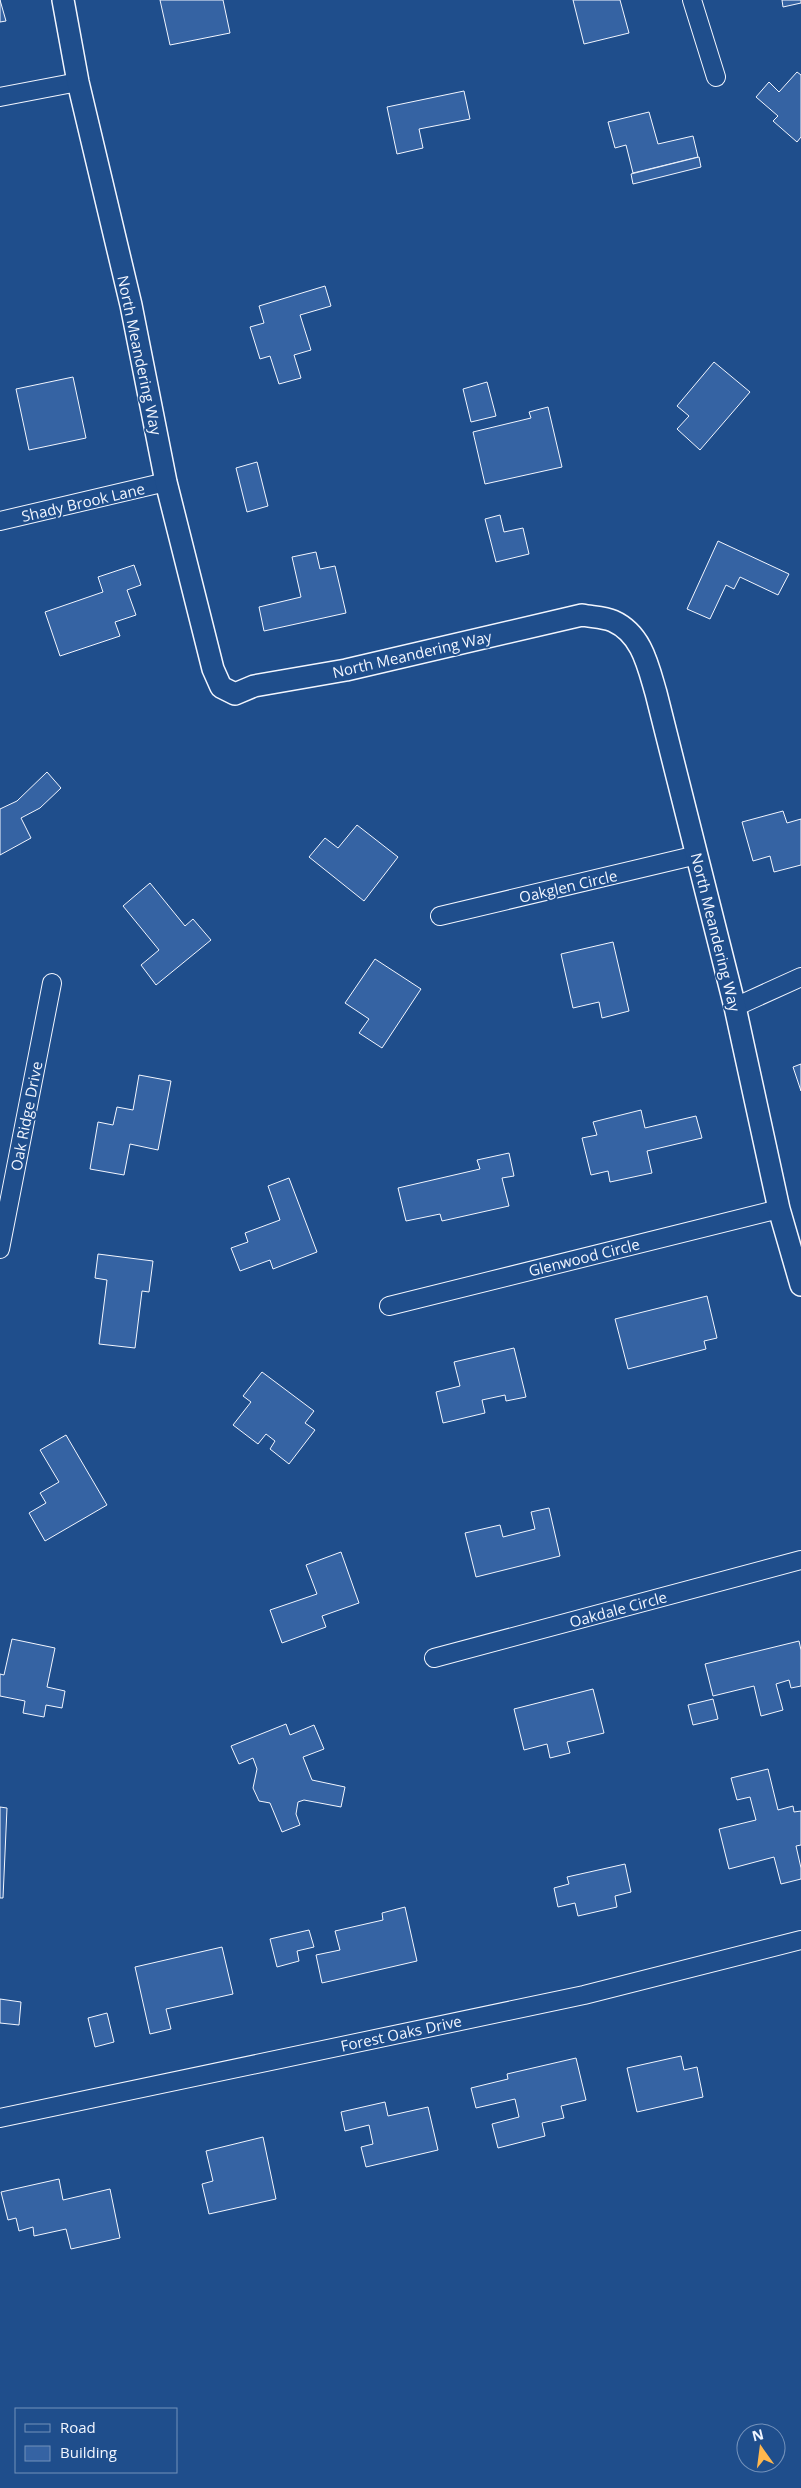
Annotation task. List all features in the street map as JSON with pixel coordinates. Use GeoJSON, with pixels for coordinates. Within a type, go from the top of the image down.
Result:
{"type":"FeatureCollection","features":[{"type":"Feature","properties":{"kind":"street","name":"North Meandering Way"},"geometry":{"type":"LineString","coordinates":[[63,0],[78,82],[131,305],[166,482],[213,669],[221,687],[236,694],[254,686],[346,670],[582,615],[613,621],[629,632],[642,647],[656,693],[735,1007],[779,1209],[801,1285]]}},
{"type":"Feature","properties":{"kind":"street"},"geometry":{"type":"LineString","coordinates":[[692,0],[716,77]]}},
{"type":"Feature","properties":{"kind":"street"},"geometry":{"type":"LineString","coordinates":[[0,96],[78,82]]}},
{"type":"Feature","properties":{"kind":"street","name":"Shady Brook Lane"},"geometry":{"type":"LineString","coordinates":[[0,521],[166,482]]}},
{"type":"Feature","properties":{"kind":"street","name":"Oakglen Circle"},"geometry":{"type":"LineString","coordinates":[[440,916],[697,855]]}},
{"type":"Feature","properties":{"kind":"street"},"geometry":{"type":"LineString","coordinates":[[735,1007],[801,978]]}},
{"type":"Feature","properties":{"kind":"street","name":"Oak Ridge Drive"},"geometry":{"type":"LineString","coordinates":[[0,1249],[52,983]]}},
{"type":"Feature","properties":{"kind":"street","name":"Glenwood Circle"},"geometry":{"type":"LineString","coordinates":[[389,1306],[779,1209]]}},
{"type":"Feature","properties":{"kind":"street","name":"Oakdale Circle"},"geometry":{"type":"LineString","coordinates":[[434,1658],[801,1560]]}},
{"type":"Feature","properties":{"kind":"street","name":"Forest Oaks Drive"},"geometry":{"type":"LineString","coordinates":[[0,2118],[584,1995],[801,1940]]}},
{"type":"Feature","properties":{"kind":"building"},"geometry":{"type":"Polygon","coordinates":[[[0,0],[6,21],[0,22],[0,0]]]}},
{"type":"Feature","properties":{"kind":"building"},"geometry":{"type":"Polygon","coordinates":[[[160,0],[223,0],[230,33],[170,45],[160,0]]]}},
{"type":"Feature","properties":{"kind":"building"},"geometry":{"type":"Polygon","coordinates":[[[573,0],[620,0],[629,33],[584,44],[573,0]]]}},
{"type":"Feature","properties":{"kind":"building"},"geometry":{"type":"Polygon","coordinates":[[[782,0],[801,0],[801,3],[783,7],[782,0]]]}},
{"type":"Feature","properties":{"kind":"building"},"geometry":{"type":"Polygon","coordinates":[[[797,72],[801,75],[801,137],[797,142],[773,121],[778,116],[756,97],[769,82],[779,92],[797,72]]]}},
{"type":"Feature","properties":{"kind":"building"},"geometry":{"type":"Polygon","coordinates":[[[464,91],[470,119],[419,129],[423,148],[397,154],[387,107],[464,91]]]}},
{"type":"Feature","properties":{"kind":"building"},"geometry":{"type":"Polygon","coordinates":[[[649,112],[658,144],[693,136],[698,157],[633,173],[626,145],[615,148],[608,122],[649,112]]]}},
{"type":"Feature","properties":{"kind":"building"},"geometry":{"type":"Polygon","coordinates":[[[699,157],[701,167],[633,184],[631,174],[699,157]]]}},
{"type":"Feature","properties":{"kind":"building"},"geometry":{"type":"Polygon","coordinates":[[[325,286],[331,306],[300,315],[311,350],[294,355],[301,378],[279,384],[270,356],[260,359],[250,327],[264,323],[259,306],[325,286]]]}},
{"type":"Feature","properties":{"kind":"building"},"geometry":{"type":"Polygon","coordinates":[[[714,362],[750,392],[700,450],[677,429],[689,416],[677,406],[714,362]]]}},
{"type":"Feature","properties":{"kind":"building"},"geometry":{"type":"Polygon","coordinates":[[[73,377],[86,438],[29,450],[16,389],[73,377]]]}},
{"type":"Feature","properties":{"kind":"building"},"geometry":{"type":"Polygon","coordinates":[[[487,382],[496,416],[471,422],[463,389],[487,382]]]}},
{"type":"Feature","properties":{"kind":"building"},"geometry":{"type":"Polygon","coordinates":[[[548,407],[562,467],[485,484],[473,432],[531,418],[529,412],[548,407]]]}},
{"type":"Feature","properties":{"kind":"building"},"geometry":{"type":"Polygon","coordinates":[[[257,462],[268,506],[247,512],[236,468],[257,462]]]}},
{"type":"Feature","properties":{"kind":"building"},"geometry":{"type":"Polygon","coordinates":[[[500,515],[504,532],[523,528],[529,554],[496,562],[485,519],[500,515]]]}},
{"type":"Feature","properties":{"kind":"building"},"geometry":{"type":"Polygon","coordinates":[[[718,541],[789,574],[778,595],[740,577],[734,589],[726,585],[710,619],[687,609],[718,541]]]}},
{"type":"Feature","properties":{"kind":"building"},"geometry":{"type":"Polygon","coordinates":[[[316,552],[320,569],[335,566],[346,613],[264,631],[259,607],[301,597],[292,557],[316,552]]]}},
{"type":"Feature","properties":{"kind":"building"},"geometry":{"type":"Polygon","coordinates":[[[134,565],[141,585],[127,590],[136,615],[115,622],[120,636],[60,656],[45,612],[103,592],[98,577],[134,565]]]}},
{"type":"Feature","properties":{"kind":"building"},"geometry":{"type":"Polygon","coordinates":[[[47,772],[61,788],[40,808],[21,818],[31,838],[0,855],[0,809],[17,801],[47,772]]]}},
{"type":"Feature","properties":{"kind":"building"},"geometry":{"type":"Polygon","coordinates":[[[783,811],[787,823],[801,819],[801,865],[774,872],[770,856],[753,861],[742,822],[783,811]]]}},
{"type":"Feature","properties":{"kind":"building"},"geometry":{"type":"Polygon","coordinates":[[[357,825],[398,857],[364,901],[309,857],[325,838],[338,848],[357,825]]]}},
{"type":"Feature","properties":{"kind":"building"},"geometry":{"type":"Polygon","coordinates":[[[150,883],[185,926],[193,919],[211,940],[156,985],[141,965],[159,950],[123,906],[150,883]]]}},
{"type":"Feature","properties":{"kind":"building"},"geometry":{"type":"Polygon","coordinates":[[[613,942],[629,1011],[602,1018],[599,1002],[573,1008],[561,954],[613,942]]]}},
{"type":"Feature","properties":{"kind":"building"},"geometry":{"type":"Polygon","coordinates":[[[375,959],[421,989],[382,1048],[359,1033],[369,1019],[345,1003],[375,959]]]}},
{"type":"Feature","properties":{"kind":"building"},"geometry":{"type":"Polygon","coordinates":[[[801,1064],[801,1091],[793,1067],[801,1064]]]}},
{"type":"Feature","properties":{"kind":"building"},"geometry":{"type":"Polygon","coordinates":[[[139,1075],[171,1081],[158,1150],[130,1144],[124,1175],[90,1169],[98,1122],[113,1125],[117,1107],[133,1110],[139,1075]]]}},
{"type":"Feature","properties":{"kind":"building"},"geometry":{"type":"Polygon","coordinates":[[[641,1110],[645,1128],[696,1116],[702,1138],[647,1151],[652,1173],[610,1182],[608,1171],[591,1175],[582,1138],[597,1135],[593,1122],[641,1110]]]}},
{"type":"Feature","properties":{"kind":"building"},"geometry":{"type":"Polygon","coordinates":[[[509,1153],[514,1176],[502,1178],[509,1206],[442,1221],[440,1214],[406,1221],[398,1188],[480,1169],[477,1160],[509,1153]]]}},
{"type":"Feature","properties":{"kind":"building"},"geometry":{"type":"Polygon","coordinates":[[[289,1178],[317,1252],[273,1269],[270,1260],[240,1271],[231,1248],[248,1242],[245,1233],[280,1220],[268,1186],[289,1178]]]}},
{"type":"Feature","properties":{"kind":"building"},"geometry":{"type":"Polygon","coordinates":[[[98,1254],[153,1261],[149,1292],[142,1291],[135,1348],[99,1344],[107,1280],[95,1278],[98,1254]]]}},
{"type":"Feature","properties":{"kind":"building"},"geometry":{"type":"Polygon","coordinates":[[[707,1296],[717,1338],[704,1341],[706,1349],[628,1369],[615,1319],[707,1296]]]}},
{"type":"Feature","properties":{"kind":"building"},"geometry":{"type":"Polygon","coordinates":[[[514,1348],[526,1397],[506,1401],[505,1395],[482,1400],[485,1413],[443,1423],[436,1392],[460,1386],[454,1362],[514,1348]]]}},
{"type":"Feature","properties":{"kind":"building"},"geometry":{"type":"Polygon","coordinates":[[[262,1372],[314,1411],[305,1423],[315,1430],[289,1464],[270,1449],[275,1441],[266,1434],[258,1444],[233,1425],[251,1402],[243,1396],[262,1372]]]}},
{"type":"Feature","properties":{"kind":"building"},"geometry":{"type":"Polygon","coordinates":[[[66,1435],[107,1505],[45,1541],[29,1513],[46,1503],[40,1493],[59,1482],[40,1450],[66,1435]]]}},
{"type":"Feature","properties":{"kind":"building"},"geometry":{"type":"Polygon","coordinates":[[[549,1508],[560,1556],[476,1577],[465,1533],[500,1525],[503,1537],[535,1529],[531,1512],[549,1508]]]}},
{"type":"Feature","properties":{"kind":"building"},"geometry":{"type":"Polygon","coordinates":[[[341,1552],[359,1603],[322,1616],[326,1627],[282,1643],[270,1610],[317,1594],[306,1565],[341,1552]]]}},
{"type":"Feature","properties":{"kind":"building"},"geometry":{"type":"Polygon","coordinates":[[[12,1639],[55,1648],[47,1687],[65,1691],[62,1708],[46,1705],[44,1717],[23,1713],[25,1701],[0,1696],[0,1674],[4,1675],[12,1639]]]}},
{"type":"Feature","properties":{"kind":"building"},"geometry":{"type":"Polygon","coordinates":[[[799,1641],[801,1650],[801,1686],[791,1688],[789,1680],[776,1684],[783,1710],[761,1716],[754,1686],[713,1696],[705,1664],[799,1641]]]}},
{"type":"Feature","properties":{"kind":"building"},"geometry":{"type":"Polygon","coordinates":[[[593,1689],[604,1733],[567,1742],[570,1753],[550,1758],[547,1744],[524,1750],[514,1709],[593,1689]]]}},
{"type":"Feature","properties":{"kind":"building"},"geometry":{"type":"Polygon","coordinates":[[[713,1699],[718,1719],[693,1725],[688,1705],[713,1699]]]}},
{"type":"Feature","properties":{"kind":"building"},"geometry":{"type":"Polygon","coordinates":[[[286,1724],[290,1735],[314,1725],[324,1749],[303,1757],[312,1780],[345,1787],[341,1807],[304,1800],[298,1802],[296,1814],[300,1825],[282,1832],[270,1803],[259,1801],[253,1788],[257,1769],[253,1758],[239,1764],[231,1746],[286,1724]]]}},
{"type":"Feature","properties":{"kind":"building"},"geometry":{"type":"Polygon","coordinates":[[[768,1769],[778,1810],[793,1806],[794,1812],[801,1811],[801,1845],[796,1846],[801,1868],[801,1879],[781,1884],[774,1857],[729,1869],[719,1829],[756,1820],[750,1797],[737,1800],[731,1778],[768,1769]]]}},
{"type":"Feature","properties":{"kind":"building"},"geometry":{"type":"Polygon","coordinates":[[[0,1807],[7,1808],[3,1898],[0,1898],[0,1807]]]}},
{"type":"Feature","properties":{"kind":"building"},"geometry":{"type":"Polygon","coordinates":[[[625,1864],[631,1892],[615,1896],[617,1907],[578,1916],[575,1903],[558,1907],[554,1888],[569,1884],[567,1877],[625,1864]]]}},
{"type":"Feature","properties":{"kind":"building"},"geometry":{"type":"Polygon","coordinates":[[[405,1907],[417,1961],[322,1983],[316,1955],[340,1950],[335,1931],[383,1920],[382,1913],[405,1907]]]}},
{"type":"Feature","properties":{"kind":"building"},"geometry":{"type":"Polygon","coordinates":[[[309,1930],[314,1947],[297,1951],[299,1961],[277,1967],[270,1939],[309,1930]]]}},
{"type":"Feature","properties":{"kind":"building"},"geometry":{"type":"Polygon","coordinates":[[[222,1947],[233,1994],[166,2009],[171,2029],[150,2034],[135,1967],[222,1947]]]}},
{"type":"Feature","properties":{"kind":"building"},"geometry":{"type":"Polygon","coordinates":[[[0,1999],[21,2002],[19,2025],[0,2023],[0,1999]]]}},
{"type":"Feature","properties":{"kind":"building"},"geometry":{"type":"Polygon","coordinates":[[[107,2013],[114,2042],[95,2047],[88,2018],[107,2013]]]}},
{"type":"Feature","properties":{"kind":"building"},"geometry":{"type":"Polygon","coordinates":[[[681,2056],[684,2070],[697,2067],[703,2097],[637,2112],[627,2068],[681,2056]]]}},
{"type":"Feature","properties":{"kind":"building"},"geometry":{"type":"Polygon","coordinates":[[[576,2058],[586,2100],[561,2106],[564,2118],[542,2123],[545,2136],[498,2148],[492,2124],[519,2117],[515,2099],[476,2108],[471,2088],[508,2079],[507,2074],[576,2058]]]}},
{"type":"Feature","properties":{"kind":"building"},"geometry":{"type":"Polygon","coordinates":[[[385,2102],[388,2116],[428,2107],[438,2150],[366,2167],[361,2147],[373,2144],[369,2125],[345,2131],[341,2112],[385,2102]]]}},
{"type":"Feature","properties":{"kind":"building"},"geometry":{"type":"Polygon","coordinates":[[[263,2137],[276,2199],[209,2214],[202,2184],[213,2181],[206,2151],[263,2137]]]}},
{"type":"Feature","properties":{"kind":"building"},"geometry":{"type":"Polygon","coordinates":[[[59,2179],[63,2200],[110,2189],[120,2238],[71,2249],[66,2229],[34,2236],[33,2227],[19,2231],[16,2218],[8,2220],[1,2192],[59,2179]]]}}]}
